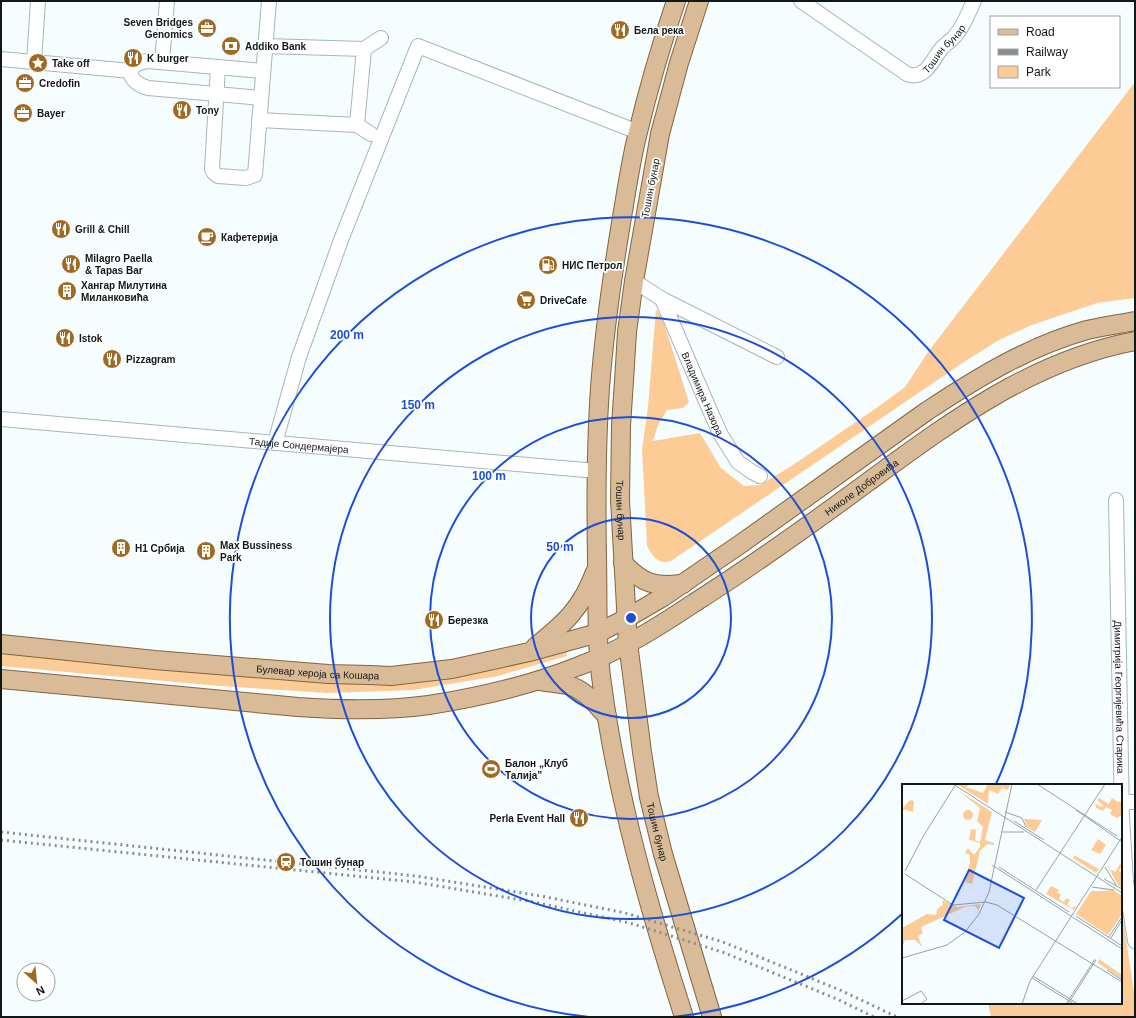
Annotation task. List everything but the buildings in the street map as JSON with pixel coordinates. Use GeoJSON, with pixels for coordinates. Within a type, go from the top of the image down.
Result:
{"type":"FeatureCollection","features":[{"type":"Feature","properties":{"kind":"main road"},"geometry":{"type":"LineString","coordinates":[[676,1],[661,46],[638,132],[614,269],[600,389],[597,471],[597,565],[599,658],[607,716],[617,771],[635,850],[667,964],[684,1017]]}},
{"type":"Feature","properties":{"kind":"main road","name":"Тошин бунар"},"geometry":{"type":"LineString","coordinates":[[699,1],[679,63],[660,134],[634,281],[627,332],[621,426],[620,500],[628,643],[642,752],[653,818],[692,955],[712,1017]]}},
{"type":"Feature","properties":{"kind":"main road"},"geometry":{"type":"LineString","coordinates":[[627,618],[684,584],[927,411],[976,381],[1020,356],[1047,344],[1096,328],[1135,321]]}},
{"type":"Feature","properties":{"kind":"main road","name":"Николе Добровића"},"geometry":{"type":"LineString","coordinates":[[599,658],[661,625],[723,585],[821,517],[920,444],[983,402],[1028,377],[1056,364],[1095,350],[1135,341]]}},
{"type":"Feature","properties":{"kind":"main road"},"geometry":{"type":"LineString","coordinates":[[623,563],[633,573],[645,581],[665,586],[684,584]]}},
{"type":"Feature","properties":{"kind":"main road"},"geometry":{"type":"LineString","coordinates":[[529,652],[569,618],[580,604],[597,565]]}},
{"type":"Feature","properties":{"kind":"main road","name":"Булевар хероја са Кошара"},"geometry":{"type":"LineString","coordinates":[[1,644],[155,660],[328,674],[391,676],[474,665],[529,652],[598,633],[627,618]]}},
{"type":"Feature","properties":{"kind":"main road"},"geometry":{"type":"LineString","coordinates":[[1,679],[298,708],[394,708],[428,705],[498,692],[537,681],[599,658]]}},
{"type":"Feature","properties":{"kind":"main road"},"geometry":{"type":"LineString","coordinates":[[537,681],[577,688],[607,716]]}},
{"type":"Feature","properties":{"kind":"street"},"geometry":{"type":"LineString","coordinates":[[34,62],[38,1]]}},
{"type":"Feature","properties":{"kind":"street"},"geometry":{"type":"LineString","coordinates":[[162,62],[167,1]]}},
{"type":"Feature","properties":{"kind":"street"},"geometry":{"type":"LineString","coordinates":[[218,67],[212,169],[218,176],[246,178],[255,175],[269,1]]}},
{"type":"Feature","properties":{"kind":"street","name":"Тошин бунар"},"geometry":{"type":"LineString","coordinates":[[801,1],[908,74],[914,76],[925,72],[942,48],[955,36],[966,19],[974,1]]}},
{"type":"Feature","properties":{"kind":"street"},"geometry":{"type":"LineString","coordinates":[[265,46],[364,49],[381,38]]}},
{"type":"Feature","properties":{"kind":"street"},"geometry":{"type":"LineString","coordinates":[[275,443],[299,358],[320,296],[418,46],[638,132]]}},
{"type":"Feature","properties":{"kind":"street"},"geometry":{"type":"LineString","coordinates":[[357,125],[364,49]]}},
{"type":"Feature","properties":{"kind":"street"},"geometry":{"type":"LineString","coordinates":[[1,59],[131,71]]}},
{"type":"Feature","properties":{"kind":"street"},"geometry":{"type":"LineString","coordinates":[[261,98],[148,88],[135,82],[131,71],[134,65],[139,62],[148,61],[263,71]]}},
{"type":"Feature","properties":{"kind":"street"},"geometry":{"type":"LineString","coordinates":[[260,120],[357,125],[371,134]]}},
{"type":"Feature","properties":{"kind":"street"},"geometry":{"type":"LineString","coordinates":[[634,281],[662,298],[777,357]]}},
{"type":"Feature","properties":{"kind":"street","name":"Владимира Назора"},"geometry":{"type":"LineString","coordinates":[[662,298],[721,435],[738,462],[760,476]]}},
{"type":"Feature","properties":{"kind":"street","name":"Тадије Сондермајера"},"geometry":{"type":"LineString","coordinates":[[1,419],[597,471]]}},
{"type":"Feature","properties":{"kind":"street","name":"Димитрија Георгијевића Старика"},"geometry":{"type":"LineString","coordinates":[[1116,500],[1121,784]]}},
{"type":"Feature","properties":{"kind":"street"},"geometry":{"type":"LineString","coordinates":[[1122,802],[1135,802]]}},
{"type":"Feature","properties":{"kind":"street","name":"Димитрија Георгијевића Старика"},"geometry":{"type":"LineString","coordinates":[[1122,818],[1126,882],[1135,941]]}},
{"type":"Feature","properties":{"kind":"green space"},"geometry":{"type":"Polygon","coordinates":[[[1135,82],[1135,298],[1097,303],[1032,325],[999,340],[967,360],[671,561],[659,561],[651,554],[647,546],[642,449],[648,407],[656,309],[663,320],[689,402],[683,408],[667,410],[658,425],[653,441],[700,433],[721,468],[744,486],[760,485],[790,467],[905,387],[928,352],[1135,82]]]}},
{"type":"Feature","properties":{"kind":"green space"},"geometry":{"type":"Polygon","coordinates":[[[565,647],[567,656],[498,676],[413,690],[327,693],[220,686],[1,666],[1,651],[336,681],[565,647]]]}},
{"type":"Feature","properties":{"kind":"green space"},"geometry":{"type":"Polygon","coordinates":[[[1122,912],[1135,999],[1135,1017],[991,1017],[988,1004],[1122,1004],[1122,912]]]}},
{"type":"Feature","properties":{"kind":"railway"},"geometry":{"type":"LineString","coordinates":[[1,832],[416,876],[541,896],[625,913],[723,942],[840,990],[897,1017]]}},
{"type":"Feature","properties":{"kind":"railway"},"geometry":{"type":"LineString","coordinates":[[1,840],[414,882],[534,902],[630,923],[725,953],[837,999],[874,1017]]}},
{"type":"Feature","properties":{"kind":"place","name":"Seven Bridges Genomics"},"geometry":{"type":"Point","coordinates":[207,28]}},
{"type":"Feature","properties":{"kind":"place","name":"Бела река"},"geometry":{"type":"Point","coordinates":[620,30]}},
{"type":"Feature","properties":{"kind":"place","name":"Addiko Bank"},"geometry":{"type":"Point","coordinates":[231,46]}},
{"type":"Feature","properties":{"kind":"place","name":"K burger"},"geometry":{"type":"Point","coordinates":[133,58]}},
{"type":"Feature","properties":{"kind":"place","name":"Take off"},"geometry":{"type":"Point","coordinates":[38,63]}},
{"type":"Feature","properties":{"kind":"place","name":"Credofin"},"geometry":{"type":"Point","coordinates":[25,83]}},
{"type":"Feature","properties":{"kind":"place","name":"Tony"},"geometry":{"type":"Point","coordinates":[182,110]}},
{"type":"Feature","properties":{"kind":"place","name":"Bayer"},"geometry":{"type":"Point","coordinates":[23,113]}},
{"type":"Feature","properties":{"kind":"place","name":"Grill & Chill"},"geometry":{"type":"Point","coordinates":[61,229]}},
{"type":"Feature","properties":{"kind":"place","name":"Кафетерија"},"geometry":{"type":"Point","coordinates":[207,237]}},
{"type":"Feature","properties":{"kind":"place","name":"Milagro Paella & Tapas Bar"},"geometry":{"type":"Point","coordinates":[71,264]}},
{"type":"Feature","properties":{"kind":"place","name":"НИС Петрол"},"geometry":{"type":"Point","coordinates":[548,265]}},
{"type":"Feature","properties":{"kind":"place","name":"Хангар Милутина Миланковића"},"geometry":{"type":"Point","coordinates":[67,291]}},
{"type":"Feature","properties":{"kind":"place","name":"DriveCafe"},"geometry":{"type":"Point","coordinates":[526,300]}},
{"type":"Feature","properties":{"kind":"place","name":"Istok"},"geometry":{"type":"Point","coordinates":[65,338]}},
{"type":"Feature","properties":{"kind":"place","name":"Pizzagram"},"geometry":{"type":"Point","coordinates":[112,359]}},
{"type":"Feature","properties":{"kind":"place","name":"Н1 Србија"},"geometry":{"type":"Point","coordinates":[121,548]}},
{"type":"Feature","properties":{"kind":"place","name":"Max Bussiness Park"},"geometry":{"type":"Point","coordinates":[206,551]}},
{"type":"Feature","properties":{"kind":"place","name":"Березка"},"geometry":{"type":"Point","coordinates":[434,620]}},
{"type":"Feature","properties":{"kind":"place","name":"Балон „Клуб Талија”"},"geometry":{"type":"Point","coordinates":[491,769]}},
{"type":"Feature","properties":{"kind":"place","name":"Perla Event Hall"},"geometry":{"type":"Point","coordinates":[579,818]}},
{"type":"Feature","properties":{"kind":"place","name":"Тошин бунар"},"geometry":{"type":"Point","coordinates":[286,862]}}]}
